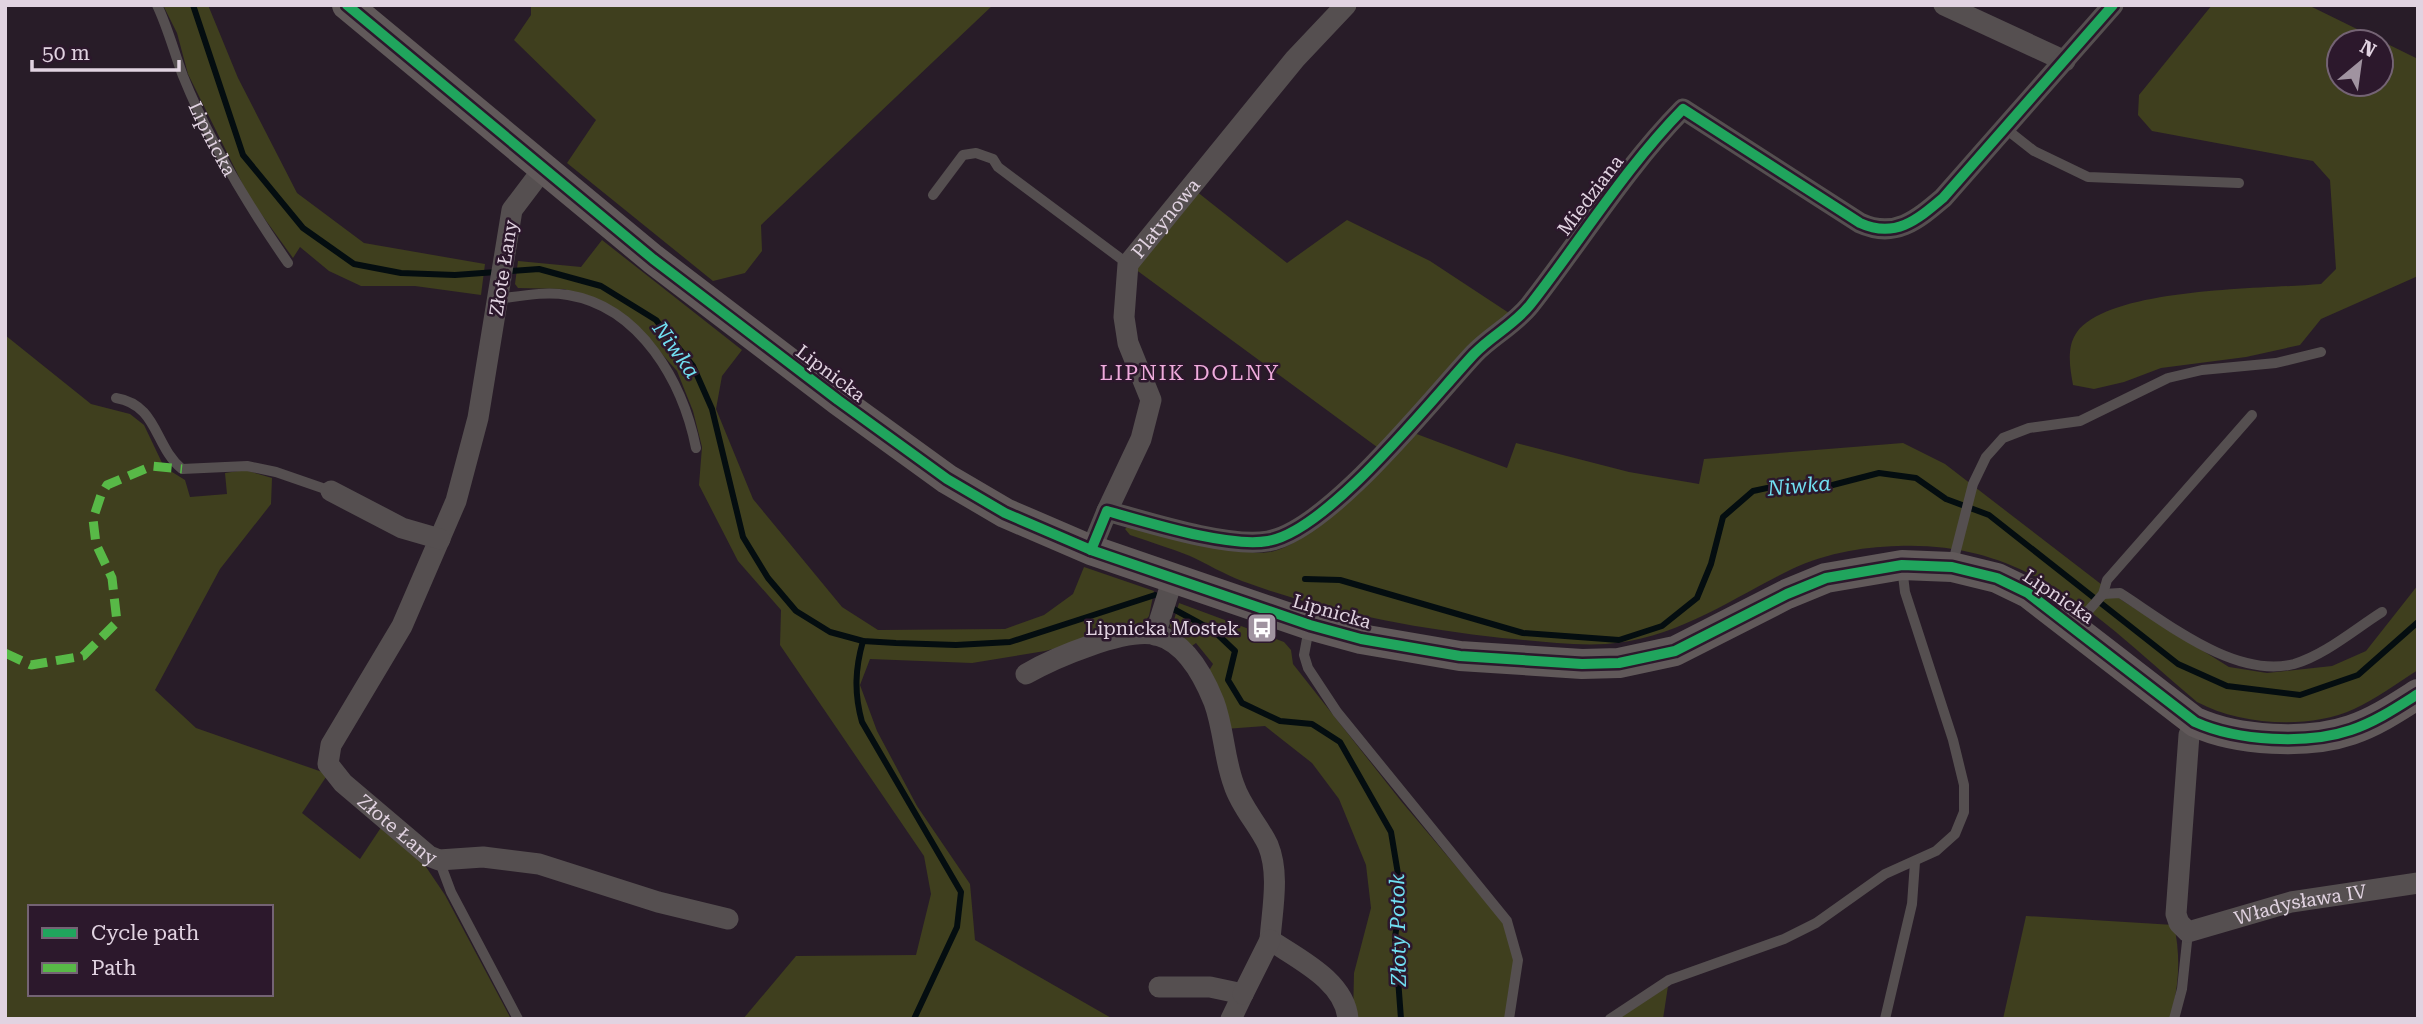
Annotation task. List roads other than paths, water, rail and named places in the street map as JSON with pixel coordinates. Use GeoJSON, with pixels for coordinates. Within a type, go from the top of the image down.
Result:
{"type":"FeatureCollection","features":[{"type":"Feature","properties":{"kind":"street","name":"Lipnicka"},"geometry":{"type":"LineString","coordinates":[[347,5],[653,259],[947,479],[1006,513],[1170,587],[1361,639],[1460,656],[1560,663],[1619,663],[1675,651],[1787,594],[1826,578],[1902,565],[1952,567],[2013,585],[2080,622],[2195,722],[2218,732],[2257,738],[2326,737],[2371,722],[2418,694]]}},
{"type":"Feature","properties":{"kind":"street","name":"Platynowa"},"geometry":{"type":"LineString","coordinates":[[1107,511],[1140,439],[1151,400],[1128,344],[1124,317],[1128,264],[1295,60],[1346,5]]}},
{"type":"Feature","properties":{"kind":"street"},"geometry":{"type":"LineString","coordinates":[[1944,5],[2065,61]]}},
{"type":"Feature","properties":{"kind":"street","name":"Miedziana"},"geometry":{"type":"LineString","coordinates":[[1107,511],[1250,542],[1269,541],[1288,534],[1309,521],[1359,478],[1476,352],[1528,308],[1657,135],[1683,109],[1860,223],[1874,229],[1891,230],[1919,219],[2006,129],[2113,5]]}},
{"type":"Feature","properties":{"kind":"street","name":"Złote Łany"},"geometry":{"type":"LineString","coordinates":[[543,169],[512,210],[478,418],[456,501],[402,626],[331,745],[328,764],[343,783],[411,843],[439,860],[483,857],[539,864],[658,902],[728,919]]}},
{"type":"Feature","properties":{"kind":"street"},"geometry":{"type":"LineString","coordinates":[[331,491],[402,528],[440,539]]}},
{"type":"Feature","properties":{"kind":"street"},"geometry":{"type":"LineString","coordinates":[[1091,550],[1107,511]]}},
{"type":"Feature","properties":{"kind":"street"},"geometry":{"type":"LineString","coordinates":[[1157,629],[1170,587]]}},
{"type":"Feature","properties":{"kind":"street"},"geometry":{"type":"LineString","coordinates":[[1026,674],[1101,642],[1157,629]]}},
{"type":"Feature","properties":{"kind":"street"},"geometry":{"type":"LineString","coordinates":[[1157,629],[1182,651],[1200,672],[1215,704],[1234,786],[1268,846],[1274,876],[1270,940],[1231,1019]]}},
{"type":"Feature","properties":{"kind":"street"},"geometry":{"type":"LineString","coordinates":[[2188,932],[2179,923],[2176,914],[2189,735],[2195,722]]}},
{"type":"Feature","properties":{"kind":"street","name":"Władysława IV"},"geometry":{"type":"LineString","coordinates":[[2188,932],[2196,932],[2218,921],[2291,902],[2418,883]]}},
{"type":"Feature","properties":{"kind":"street"},"geometry":{"type":"LineString","coordinates":[[1270,940],[1331,985],[1343,999],[1348,1019]]}},
{"type":"Feature","properties":{"kind":"street"},"geometry":{"type":"LineString","coordinates":[[1159,987],[1210,987],[1243,994]]}},
{"type":"Feature","properties":{"kind":"lane","name":"Lipnicka"},"geometry":{"type":"LineString","coordinates":[[157,5],[183,75],[243,199],[288,263]]}},
{"type":"Feature","properties":{"kind":"lane"},"geometry":{"type":"LineString","coordinates":[[2006,129],[2035,151],[2088,177],[2239,183]]}},
{"type":"Feature","properties":{"kind":"lane"},"geometry":{"type":"LineString","coordinates":[[933,195],[964,155],[976,153],[993,159],[998,167],[1128,264]]}},
{"type":"Feature","properties":{"kind":"lane"},"geometry":{"type":"LineString","coordinates":[[499,294],[568,295],[602,306],[621,318],[670,372],[689,413],[696,448]]}},
{"type":"Feature","properties":{"kind":"lane"},"geometry":{"type":"LineString","coordinates":[[1952,567],[1973,484],[1986,457],[2003,438],[2029,429],[2080,421],[2168,378],[2202,370],[2276,363],[2321,352]]}},
{"type":"Feature","properties":{"kind":"lane"},"geometry":{"type":"LineString","coordinates":[[116,398],[128,400],[147,414],[160,433],[167,455],[182,469],[247,466],[276,471],[331,491]]}},
{"type":"Feature","properties":{"kind":"lane","name":"Lipnicka"},"geometry":{"type":"LineString","coordinates":[[2080,622],[2103,594],[2107,580],[2252,415]]}},
{"type":"Feature","properties":{"kind":"lane"},"geometry":{"type":"LineString","coordinates":[[1610,1019],[1669,980],[1784,939],[1816,923],[1885,874],[1915,862],[1955,834],[1966,802],[1953,740],[1905,592],[1902,565]]}},
{"type":"Feature","properties":{"kind":"lane","name":"Lipnicka"},"geometry":{"type":"LineString","coordinates":[[2103,594],[2120,593],[2216,653],[2262,666],[2294,664],[2332,645],[2382,612]]}},
{"type":"Feature","properties":{"kind":"lane"},"geometry":{"type":"LineString","coordinates":[[1310,625],[1304,655],[1308,668],[1337,712],[1507,921],[1518,960],[1509,1019]]}},
{"type":"Feature","properties":{"kind":"lane"},"geometry":{"type":"LineString","coordinates":[[439,860],[451,892],[518,1019]]}},
{"type":"Feature","properties":{"kind":"lane"},"geometry":{"type":"LineString","coordinates":[[1885,1019],[1912,904],[1915,862]]}},
{"type":"Feature","properties":{"kind":"lane"},"geometry":{"type":"LineString","coordinates":[[2174,1019],[2182,989],[2188,932]]}},
{"type":"Feature","properties":{"kind":"waterway","name":"Niwka"},"geometry":{"type":"LineString","coordinates":[[193,5],[243,155],[303,228],[354,264],[401,273],[455,275],[539,269],[601,286],[656,320],[693,366],[712,409],[743,537],[768,578],[796,611],[830,632],[863,641],[896,643],[956,645],[1010,642],[1155,595]]}},
{"type":"Feature","properties":{"kind":"waterway","name":"Niwka"},"geometry":{"type":"LineString","coordinates":[[1305,579],[1340,580],[1523,633],[1619,640],[1662,626],[1697,598],[1711,564],[1723,517],[1753,491],[1781,485],[1821,488],[1879,473],[1916,478],[1946,499],[1989,515],[2178,664],[2227,686],[2300,695],[2358,675],[2418,622]]}},
{"type":"Feature","properties":{"kind":"waterway","name":"Złoty Potok"},"geometry":{"type":"LineString","coordinates":[[1168,606],[1214,631],[1235,651],[1228,680],[1242,703],[1280,721],[1312,724],[1340,742],[1391,832],[1401,892],[1395,938],[1401,1019]]}},
{"type":"Feature","properties":{"kind":"waterway"},"geometry":{"type":"LineString","coordinates":[[863,641],[856,681],[862,722],[961,892],[957,927],[914,1019]]}},
{"type":"Feature","properties":{"kind":"place","name":"Lipnicka Mostek"},"geometry":{"type":"Point","coordinates":[1262,628]}},
{"type":"Feature","properties":{"kind":"district","name":"LIPNIK DOLNY"},"geometry":{"type":"Point","coordinates":[1190,373]}}]}
